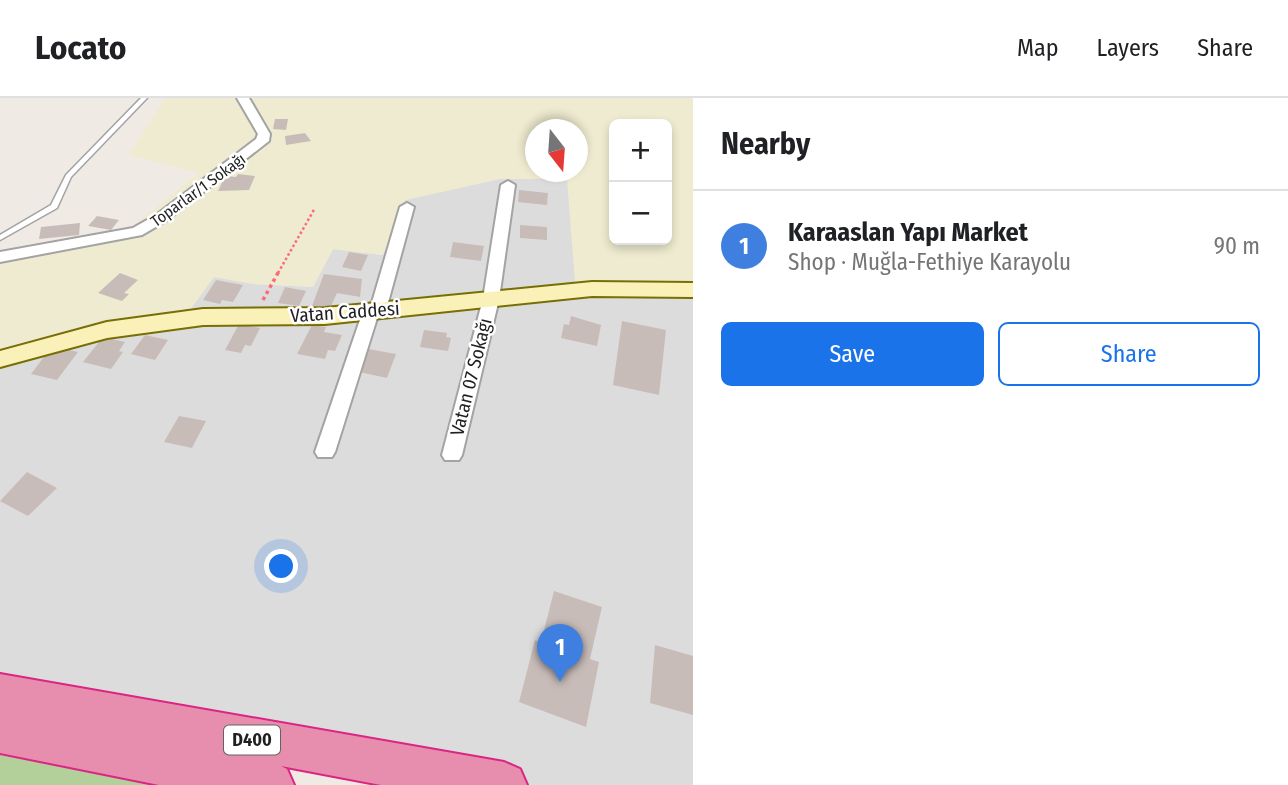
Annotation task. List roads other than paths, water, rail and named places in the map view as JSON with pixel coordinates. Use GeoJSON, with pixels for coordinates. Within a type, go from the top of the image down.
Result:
{"type":"FeatureCollection","features":[{"type":"Feature","properties":{"kind":"highway","name":"D400"},"geometry":{"type":"LineString","coordinates":[[0,694],[504,785]]}},
{"type":"Feature","properties":{"kind":"highway","name":"D400"},"geometry":{"type":"LineString","coordinates":[[0,731],[271,785]]}},
{"type":"Feature","properties":{"kind":"street","name":"Toparlar/1 Sokağı"},"geometry":{"type":"LineString","coordinates":[[0,257],[115,237],[151,225],[262,141],[264,134],[243,98]]}},
{"type":"Feature","properties":{"kind":"street"},"geometry":{"type":"LineString","coordinates":[[491,299],[508,185]]}},
{"type":"Feature","properties":{"kind":"street"},"geometry":{"type":"LineString","coordinates":[[325,452],[407,207]]}},
{"type":"Feature","properties":{"kind":"street","name":"Vatan Caddesi"},"geometry":{"type":"LineString","coordinates":[[0,359],[125,327],[203,317],[304,317],[592,289],[693,290]]}},
{"type":"Feature","properties":{"kind":"street","name":"Vatan 07 Sokağı"},"geometry":{"type":"LineString","coordinates":[[452,455],[491,299]]}},
{"type":"Feature","properties":{"kind":"lane"},"geometry":{"type":"LineString","coordinates":[[0,238],[54,206],[68,176],[144,98]]}},
{"type":"Feature","properties":{"kind":"place","name":"Karaaslan Yapı Market"},"geometry":{"type":"Point","coordinates":[560,682]}}]}
